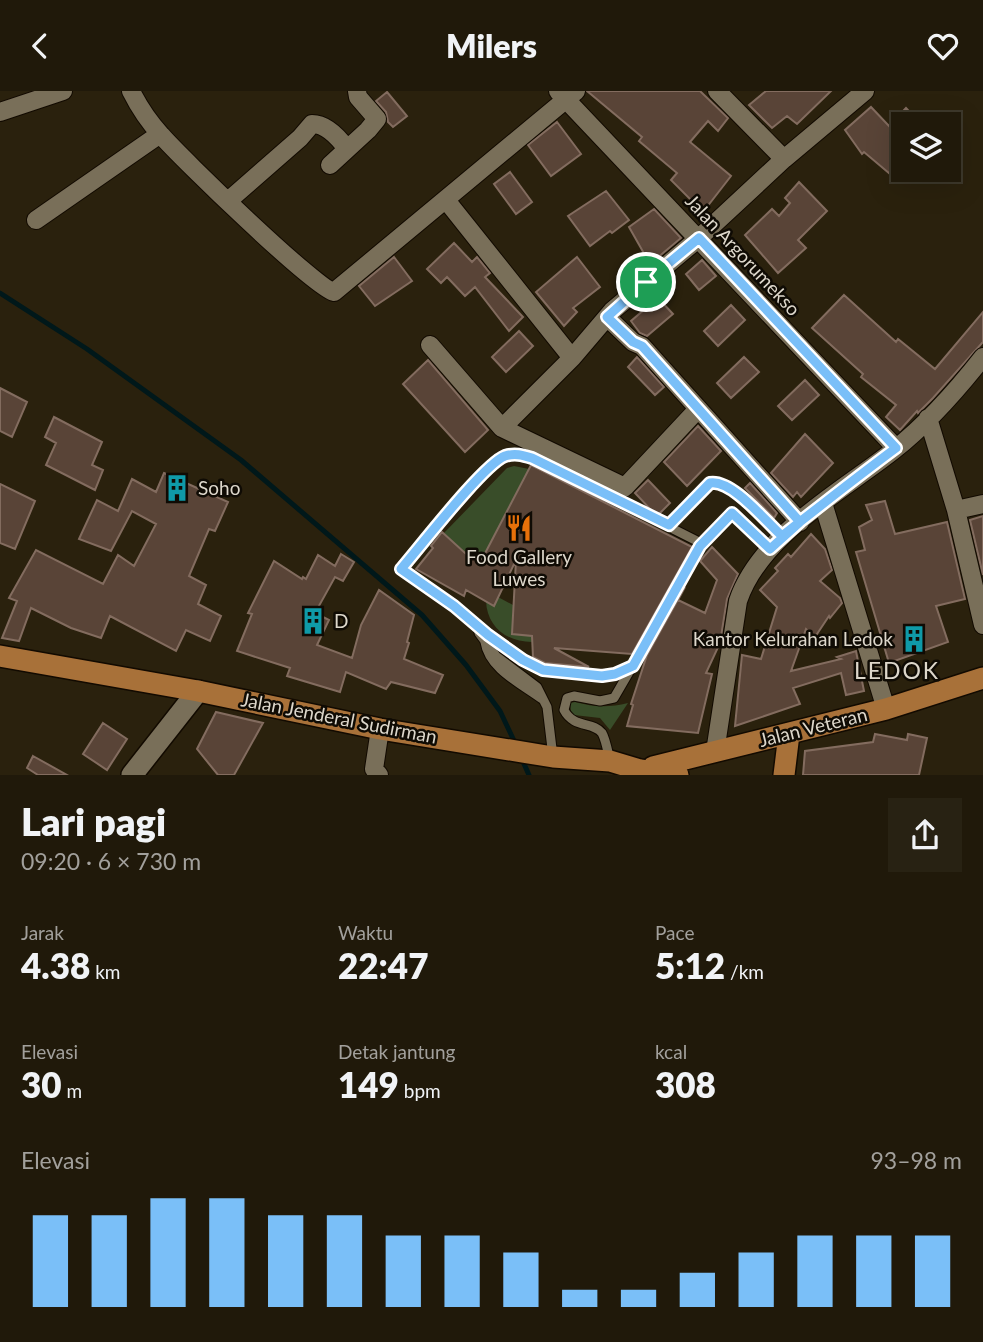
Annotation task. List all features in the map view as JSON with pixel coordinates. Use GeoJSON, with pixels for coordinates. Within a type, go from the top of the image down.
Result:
{"type":"FeatureCollection","features":[{"type":"Feature","properties":{"kind":"main road","name":"Jalan Jenderal Sudirman"},"geometry":{"type":"LineString","coordinates":[[0,656],[198,691],[380,729],[553,757],[610,761],[640,770],[678,775]]}},
{"type":"Feature","properties":{"kind":"main road","name":"Jalan Veteran"},"geometry":{"type":"LineString","coordinates":[[640,770],[886,709],[983,678]]}},
{"type":"Feature","properties":{"kind":"main road"},"geometry":{"type":"LineString","coordinates":[[785,775],[789,734]]}},
{"type":"Feature","properties":{"kind":"street"},"geometry":{"type":"LineString","coordinates":[[0,112],[63,91]]}},
{"type":"Feature","properties":{"kind":"street"},"geometry":{"type":"LineString","coordinates":[[131,91],[137,104],[160,134],[228,201],[330,292],[334,292],[446,200],[567,94]]}},
{"type":"Feature","properties":{"kind":"street"},"geometry":{"type":"LineString","coordinates":[[330,165],[377,119],[358,97],[357,91]]}},
{"type":"Feature","properties":{"kind":"street"},"geometry":{"type":"LineString","coordinates":[[717,91],[784,159]]}},
{"type":"Feature","properties":{"kind":"street"},"geometry":{"type":"LineString","coordinates":[[502,428],[572,358],[607,317],[699,238],[784,159],[865,91]]}},
{"type":"Feature","properties":{"kind":"street","name":"Jalan Argorumekso"},"geometry":{"type":"LineString","coordinates":[[567,94],[896,448]]}},
{"type":"Feature","properties":{"kind":"street"},"geometry":{"type":"LineString","coordinates":[[228,201],[300,138],[312,124],[320,124],[347,149]]}},
{"type":"Feature","properties":{"kind":"street"},"geometry":{"type":"LineString","coordinates":[[36,220],[160,134]]}},
{"type":"Feature","properties":{"kind":"street"},"geometry":{"type":"LineString","coordinates":[[446,200],[572,358]]}},
{"type":"Feature","properties":{"kind":"street"},"geometry":{"type":"LineString","coordinates":[[607,317],[633,342],[642,346],[800,522]]}},
{"type":"Feature","properties":{"kind":"street"},"geometry":{"type":"LineString","coordinates":[[430,345],[502,428],[625,487],[698,409]]}},
{"type":"Feature","properties":{"kind":"street"},"geometry":{"type":"LineString","coordinates":[[715,752],[738,601],[755,565],[800,522],[896,448],[928,418],[983,357]]}},
{"type":"Feature","properties":{"kind":"street"},"geometry":{"type":"LineString","coordinates":[[928,418],[956,510],[983,625]]}},
{"type":"Feature","properties":{"kind":"street"},"geometry":{"type":"LineString","coordinates":[[823,503],[886,709]]}},
{"type":"Feature","properties":{"kind":"street"},"geometry":{"type":"LineString","coordinates":[[956,510],[983,504]]}},
{"type":"Feature","properties":{"kind":"street"},"geometry":{"type":"LineString","coordinates":[[132,775],[198,691]]}},
{"type":"Feature","properties":{"kind":"street"},"geometry":{"type":"LineString","coordinates":[[374,773],[380,729]]}},
{"type":"Feature","properties":{"kind":"lane"},"geometry":{"type":"LineString","coordinates":[[631,669],[602,676],[549,672],[523,660],[401,569],[494,464],[502,457],[516,453],[532,458],[669,525],[699,542],[700,546]]}},
{"type":"Feature","properties":{"kind":"lane"},"geometry":{"type":"LineString","coordinates":[[669,525],[710,483],[717,482],[736,493],[776,543]]}},
{"type":"Feature","properties":{"kind":"lane"},"geometry":{"type":"LineString","coordinates":[[610,761],[602,734],[598,730],[573,722],[564,710],[567,698],[574,696],[600,701],[614,698],[700,546],[732,513],[776,543]]}},
{"type":"Feature","properties":{"kind":"lane"},"geometry":{"type":"LineString","coordinates":[[471,620],[496,656],[537,687],[547,708],[553,757]]}},
{"type":"Feature","properties":{"kind":"green space"},"geometry":{"type":"Polygon","coordinates":[[[514,466],[529,469],[480,563],[444,533],[507,468],[514,466]]]}},
{"type":"Feature","properties":{"kind":"green space"},"geometry":{"type":"Polygon","coordinates":[[[498,597],[513,605],[512,634],[532,636],[532,642],[507,636],[494,625],[486,601],[498,597]]]}},
{"type":"Feature","properties":{"kind":"green space"},"geometry":{"type":"Polygon","coordinates":[[[570,703],[601,706],[628,703],[610,730],[600,718],[574,715],[570,703]]]}},
{"type":"Feature","properties":{"kind":"building"},"geometry":{"type":"Polygon","coordinates":[[[587,91],[700,91],[728,118],[718,131],[708,121],[690,142],[731,176],[703,212],[671,180],[677,173],[639,141],[642,137],[587,91]]]}},
{"type":"Feature","properties":{"kind":"building"},"geometry":{"type":"Polygon","coordinates":[[[766,91],[831,91],[797,124],[787,116],[772,128],[749,105],[766,91]]]}},
{"type":"Feature","properties":{"kind":"building"},"geometry":{"type":"Polygon","coordinates":[[[387,92],[407,116],[393,127],[388,122],[386,112],[376,101],[387,92]]]}},
{"type":"Feature","properties":{"kind":"building"},"geometry":{"type":"Polygon","coordinates":[[[871,107],[889,126],[891,124],[891,175],[864,152],[862,154],[845,130],[871,107]]]}},
{"type":"Feature","properties":{"kind":"building"},"geometry":{"type":"Polygon","coordinates":[[[557,122],[581,154],[551,176],[528,145],[557,122]]]}},
{"type":"Feature","properties":{"kind":"building"},"geometry":{"type":"Polygon","coordinates":[[[510,172],[532,202],[516,214],[494,184],[510,172]]]}},
{"type":"Feature","properties":{"kind":"building"},"geometry":{"type":"Polygon","coordinates":[[[799,182],[827,211],[798,240],[806,248],[778,273],[745,235],[772,209],[779,216],[790,203],[785,198],[799,182]]]}},
{"type":"Feature","properties":{"kind":"building"},"geometry":{"type":"Polygon","coordinates":[[[606,191],[629,220],[590,246],[568,216],[606,191]]]}},
{"type":"Feature","properties":{"kind":"building"},"geometry":{"type":"Polygon","coordinates":[[[654,209],[681,238],[650,264],[629,227],[654,209]]]}},
{"type":"Feature","properties":{"kind":"building"},"geometry":{"type":"Polygon","coordinates":[[[454,243],[472,262],[477,257],[490,273],[485,277],[523,317],[509,331],[475,287],[465,296],[447,277],[441,283],[427,269],[454,243]]]}},
{"type":"Feature","properties":{"kind":"building"},"geometry":{"type":"Polygon","coordinates":[[[394,257],[412,281],[375,306],[359,286],[394,257]]]}},
{"type":"Feature","properties":{"kind":"building"},"geometry":{"type":"Polygon","coordinates":[[[577,257],[600,287],[573,308],[577,312],[564,326],[536,292],[577,257]]]}},
{"type":"Feature","properties":{"kind":"building"},"geometry":{"type":"Polygon","coordinates":[[[702,260],[716,276],[699,290],[686,274],[702,260]]]}},
{"type":"Feature","properties":{"kind":"building"},"geometry":{"type":"Polygon","coordinates":[[[844,295],[896,342],[898,339],[935,369],[983,312],[983,342],[900,430],[886,417],[896,405],[861,377],[863,374],[812,328],[844,295]]]}},
{"type":"Feature","properties":{"kind":"building"},"geometry":{"type":"Polygon","coordinates":[[[658,298],[673,314],[647,336],[640,333],[631,321],[658,298]]]}},
{"type":"Feature","properties":{"kind":"building"},"geometry":{"type":"Polygon","coordinates":[[[731,305],[745,320],[718,346],[704,331],[731,305]]]}},
{"type":"Feature","properties":{"kind":"building"},"geometry":{"type":"Polygon","coordinates":[[[519,331],[533,346],[506,372],[492,357],[519,331]]]}},
{"type":"Feature","properties":{"kind":"building"},"geometry":{"type":"Polygon","coordinates":[[[637,357],[664,387],[655,395],[628,367],[637,357]]]}},
{"type":"Feature","properties":{"kind":"building"},"geometry":{"type":"Polygon","coordinates":[[[744,357],[759,372],[731,398],[717,383],[744,357]]]}},
{"type":"Feature","properties":{"kind":"building"},"geometry":{"type":"Polygon","coordinates":[[[428,360],[488,430],[465,452],[403,384],[428,360]]]}},
{"type":"Feature","properties":{"kind":"building"},"geometry":{"type":"Polygon","coordinates":[[[805,380],[819,395],[792,420],[778,406],[805,380]]]}},
{"type":"Feature","properties":{"kind":"building"},"geometry":{"type":"Polygon","coordinates":[[[0,388],[27,402],[12,437],[0,431],[0,388]]]}},
{"type":"Feature","properties":{"kind":"building"},"geometry":{"type":"Polygon","coordinates":[[[54,417],[102,442],[92,465],[103,470],[95,490],[46,465],[56,443],[45,437],[54,417]]]}},
{"type":"Feature","properties":{"kind":"building"},"geometry":{"type":"Polygon","coordinates":[[[698,426],[721,451],[687,486],[664,462],[698,426]]]}},
{"type":"Feature","properties":{"kind":"building"},"geometry":{"type":"Polygon","coordinates":[[[805,434],[833,463],[801,497],[797,492],[793,497],[771,473],[805,434]]]}},
{"type":"Feature","properties":{"kind":"building"},"geometry":{"type":"Polygon","coordinates":[[[531,465],[692,547],[632,654],[554,648],[589,667],[545,663],[533,657],[532,636],[512,634],[516,560],[494,606],[466,590],[464,596],[416,569],[442,532],[480,563],[531,465]]]}},
{"type":"Feature","properties":{"kind":"building"},"geometry":{"type":"Polygon","coordinates":[[[164,473],[228,502],[215,531],[209,529],[189,576],[206,585],[198,604],[221,616],[210,641],[186,630],[176,651],[110,616],[101,638],[71,628],[31,608],[19,641],[2,638],[17,601],[9,598],[36,550],[103,584],[118,555],[134,566],[156,524],[132,511],[111,551],[79,539],[97,500],[118,511],[132,479],[156,492],[164,473]]]}},
{"type":"Feature","properties":{"kind":"building"},"geometry":{"type":"Polygon","coordinates":[[[648,480],[670,503],[659,514],[652,511],[635,493],[648,480]]]}},
{"type":"Feature","properties":{"kind":"building"},"geometry":{"type":"Polygon","coordinates":[[[750,483],[777,513],[774,518],[745,488],[750,483]]]}},
{"type":"Feature","properties":{"kind":"building"},"geometry":{"type":"Polygon","coordinates":[[[0,484],[35,501],[15,549],[0,543],[0,484]]]}},
{"type":"Feature","properties":{"kind":"building"},"geometry":{"type":"Polygon","coordinates":[[[885,501],[895,534],[947,522],[965,599],[936,606],[948,642],[889,663],[856,552],[865,550],[859,527],[872,520],[866,505],[885,501]]]}},
{"type":"Feature","properties":{"kind":"building"},"geometry":{"type":"Polygon","coordinates":[[[983,516],[983,575],[970,520],[983,516]]]}},
{"type":"Feature","properties":{"kind":"building"},"geometry":{"type":"Polygon","coordinates":[[[811,534],[825,549],[832,570],[820,581],[840,598],[842,603],[815,637],[806,629],[791,671],[841,659],[837,657],[856,651],[864,691],[846,695],[841,673],[793,688],[800,704],[735,726],[742,655],[761,659],[777,607],[760,590],[778,571],[775,568],[788,554],[791,557],[811,534]]]}},
{"type":"Feature","properties":{"kind":"building"},"geometry":{"type":"Polygon","coordinates":[[[712,547],[738,574],[727,599],[720,643],[706,673],[712,674],[698,733],[627,726],[633,705],[631,704],[647,655],[685,587],[678,600],[705,613],[717,580],[700,561],[712,547]]]}},
{"type":"Feature","properties":{"kind":"building"},"geometry":{"type":"Polygon","coordinates":[[[341,554],[354,562],[343,581],[335,577],[315,613],[329,620],[317,645],[352,658],[361,625],[379,590],[414,615],[404,659],[443,675],[435,693],[391,682],[386,689],[346,672],[340,692],[287,676],[290,668],[237,651],[252,614],[248,613],[274,561],[306,579],[318,555],[335,566],[341,554]]]}},
{"type":"Feature","properties":{"kind":"building"},"geometry":{"type":"Polygon","coordinates":[[[216,712],[263,723],[234,775],[218,775],[197,749],[216,712]]]}},
{"type":"Feature","properties":{"kind":"building"},"geometry":{"type":"Polygon","coordinates":[[[103,723],[127,739],[107,770],[83,754],[103,723]]]}},
{"type":"Feature","properties":{"kind":"building"},"geometry":{"type":"Polygon","coordinates":[[[875,734],[907,740],[908,734],[927,738],[919,775],[803,775],[805,751],[873,742],[875,734]]]}},
{"type":"Feature","properties":{"kind":"building"},"geometry":{"type":"Polygon","coordinates":[[[33,756],[67,775],[38,775],[27,768],[33,756]]]}},
{"type":"Feature","properties":{"kind":"waterway"},"geometry":{"type":"LineString","coordinates":[[0,293],[87,349],[241,460],[422,615],[466,665],[500,711],[516,745]]}},
{"type":"Feature","properties":{"kind":"waterway"},"geometry":{"type":"LineString","coordinates":[[521,757],[529,775]]}},
{"type":"Feature","properties":{"kind":"place","name":"Soho"},"geometry":{"type":"Point","coordinates":[177,488]}},
{"type":"Feature","properties":{"kind":"place","name":"Food Gallery Luwes"},"geometry":{"type":"Point","coordinates":[519,528]}},
{"type":"Feature","properties":{"kind":"place","name":"D"},"geometry":{"type":"Point","coordinates":[313,621]}},
{"type":"Feature","properties":{"kind":"place","name":"Kantor Kelurahan Ledok"},"geometry":{"type":"Point","coordinates":[914,639]}},
{"type":"Feature","properties":{"kind":"district","name":"LEDOK"},"geometry":{"type":"Point","coordinates":[897,671]}},
{"type":"Feature","properties":{"kind":"route"},"geometry":{"type":"LineString","coordinates":[[646,282],[607,317],[633,342],[642,346],[668,373],[800,522],[770,549],[732,513],[700,546],[633,666],[602,676],[549,672],[523,660],[401,569],[460,500],[502,457],[516,453],[532,458],[669,525],[710,483],[717,482],[736,493],[782,536],[800,522],[823,503],[896,448],[699,238],[646,282]]}}]}
